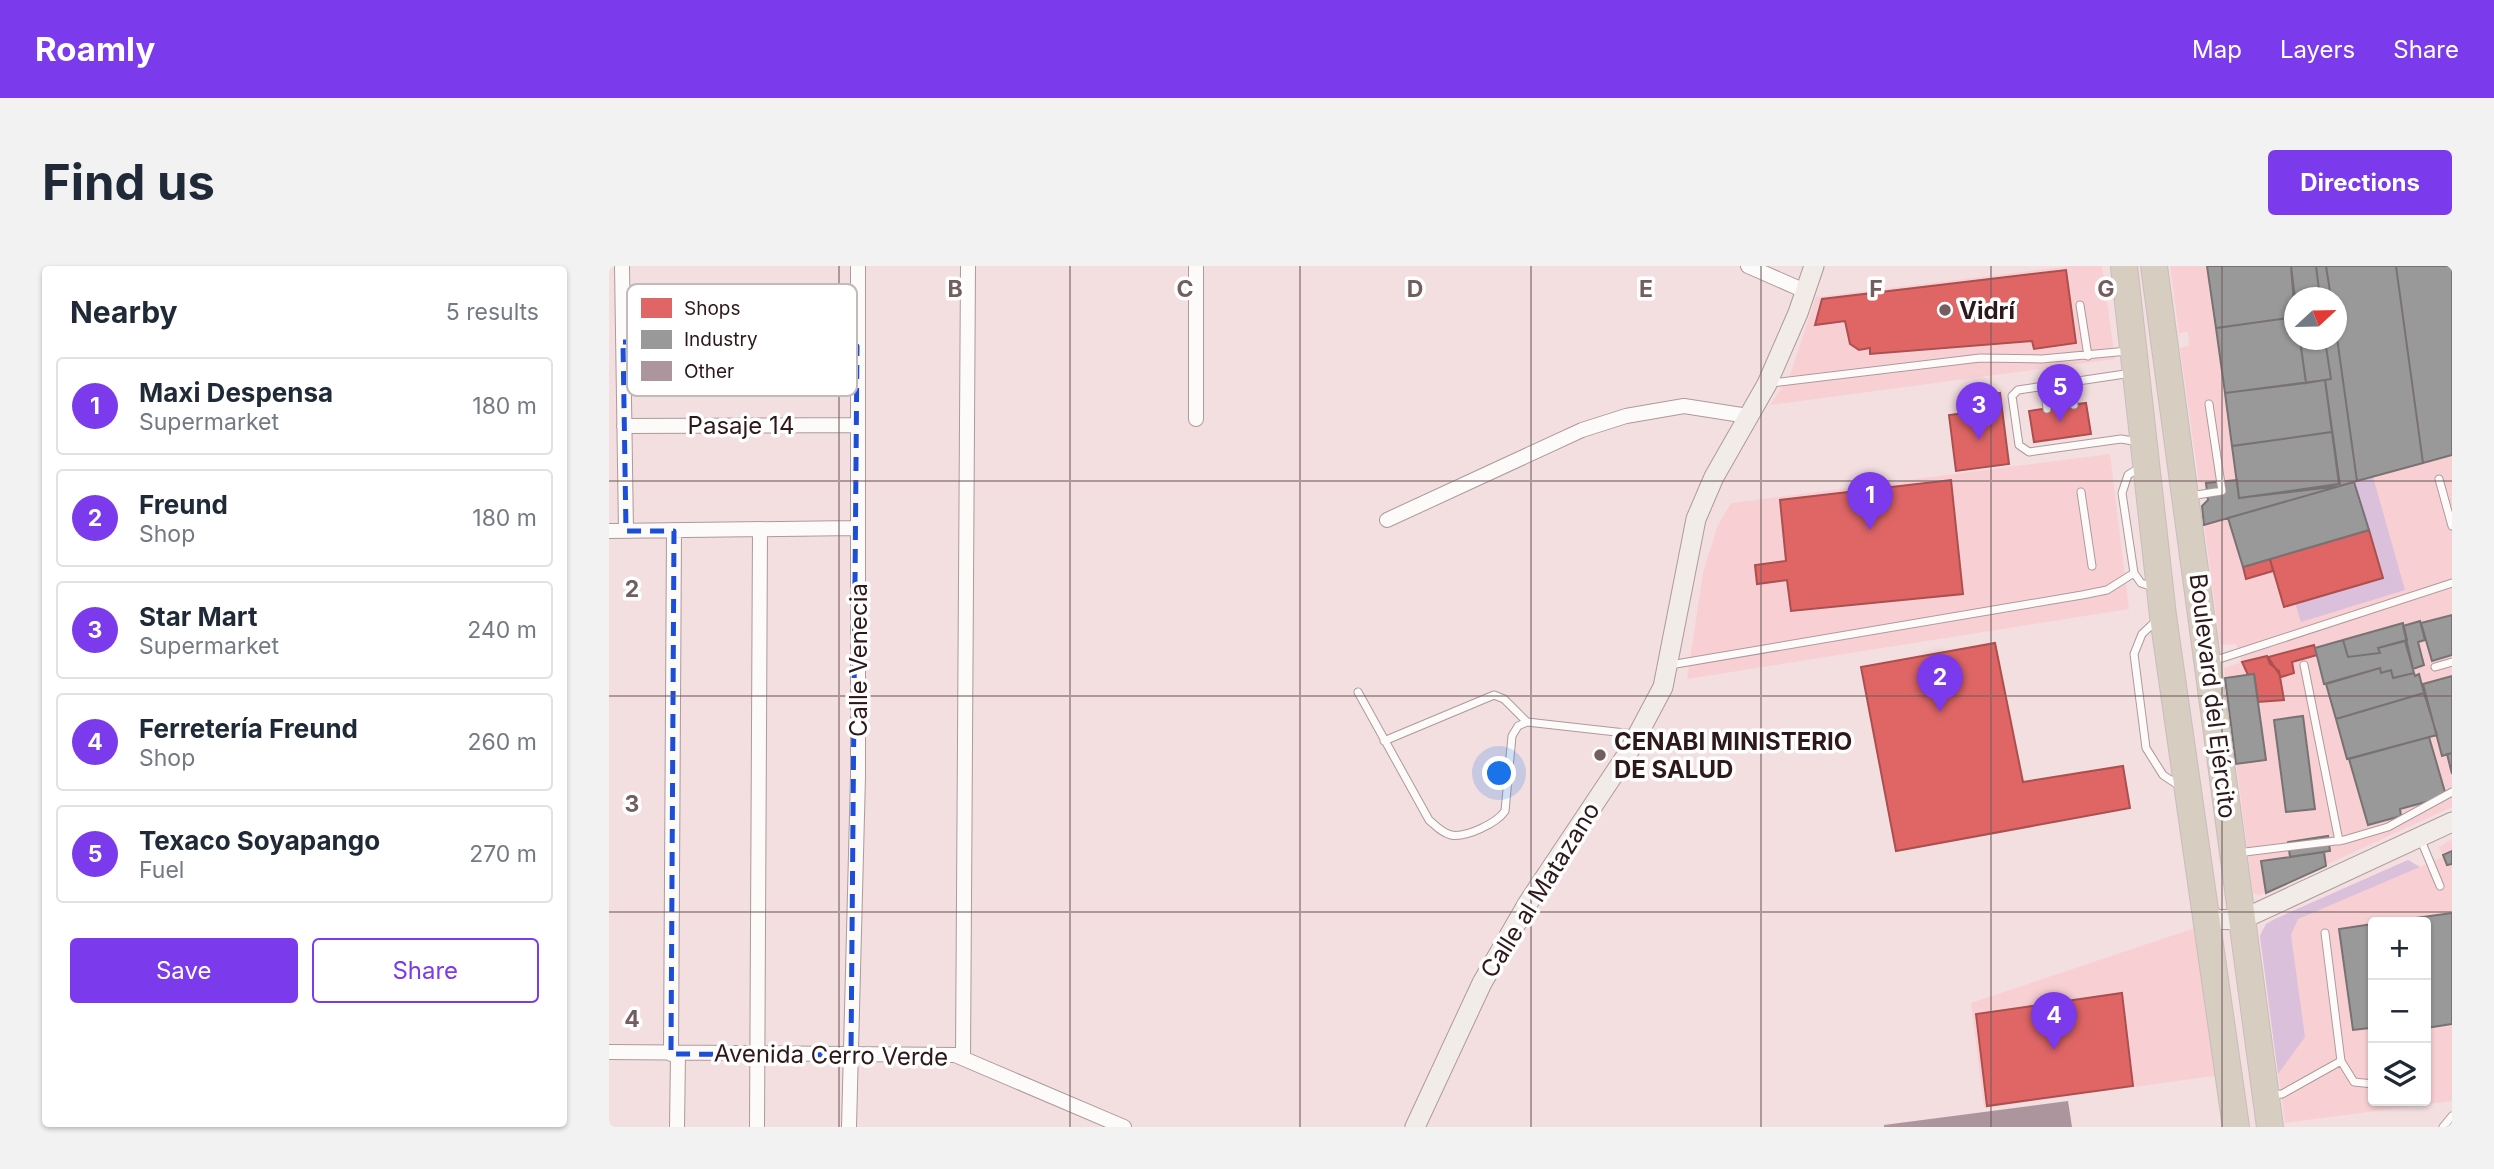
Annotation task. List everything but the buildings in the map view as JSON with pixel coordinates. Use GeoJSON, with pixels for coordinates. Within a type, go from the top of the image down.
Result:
{"type":"FeatureCollection","features":[{"type":"Feature","properties":{"kind":"highway","name":"Boulevard del Ejército"},"geometry":{"type":"LineString","coordinates":[[2154,266],[2270,1127]]}},
{"type":"Feature","properties":{"kind":"highway","name":"Boulevard del Ejército"},"geometry":{"type":"LineString","coordinates":[[2124,274],[2160,589],[2237,1127]]}},
{"type":"Feature","properties":{"kind":"highway"},"geometry":{"type":"LineString","coordinates":[[2164,616],[2177,633],[2186,635],[2199,627],[2203,615]]}},
{"type":"Feature","properties":{"kind":"highway"},"geometry":{"type":"LineString","coordinates":[[2171,666],[2178,650],[2189,645],[2200,648],[2209,662]]}},
{"type":"Feature","properties":{"kind":"street"},"geometry":{"type":"LineString","coordinates":[[622,266],[626,531]]}},
{"type":"Feature","properties":{"kind":"street","name":"Calle Venecia"},"geometry":{"type":"LineString","coordinates":[[849,1127],[858,763],[858,266]]}},
{"type":"Feature","properties":{"kind":"street"},"geometry":{"type":"LineString","coordinates":[[963,1058],[968,266]]}},
{"type":"Feature","properties":{"kind":"street"},"geometry":{"type":"LineString","coordinates":[[1196,266],[1196,419]]}},
{"type":"Feature","properties":{"kind":"street"},"geometry":{"type":"LineString","coordinates":[[1748,266],[1805,291]]}},
{"type":"Feature","properties":{"kind":"street","name":"Calle al Matazano"},"geometry":{"type":"LineString","coordinates":[[1415,1127],[1456,1033],[1489,971],[1528,903],[1638,734],[1663,687],[1696,519],[1714,477],[1767,384],[1814,266]]}},
{"type":"Feature","properties":{"kind":"street"},"geometry":{"type":"LineString","coordinates":[[623,342],[627,342]]}},
{"type":"Feature","properties":{"kind":"street"},"geometry":{"type":"LineString","coordinates":[[1387,520],[1582,429],[1626,415],[1684,406],[1748,416]]}},
{"type":"Feature","properties":{"kind":"street","name":"Pasaje 14"},"geometry":{"type":"LineString","coordinates":[[624,426],[858,425]]}},
{"type":"Feature","properties":{"kind":"street"},"geometry":{"type":"LineString","coordinates":[[609,531],[856,528]]}},
{"type":"Feature","properties":{"kind":"street"},"geometry":{"type":"LineString","coordinates":[[674,531],[677,1127]]}},
{"type":"Feature","properties":{"kind":"street"},"geometry":{"type":"LineString","coordinates":[[757,1127],[760,531]]}},
{"type":"Feature","properties":{"kind":"street"},"geometry":{"type":"LineString","coordinates":[[2207,919],[2241,920],[2452,822]]}},
{"type":"Feature","properties":{"kind":"street","name":"Avenida Cerro Verde"},"geometry":{"type":"LineString","coordinates":[[609,1052],[955,1055],[1123,1127]]}},
{"type":"Feature","properties":{"kind":"lane"},"geometry":{"type":"LineString","coordinates":[[2080,305],[2088,356]]}},
{"type":"Feature","properties":{"kind":"lane"},"geometry":{"type":"LineString","coordinates":[[1767,384],[1980,358],[2088,356],[2134,352],[2125,374],[2018,390],[2012,396],[2019,445],[2029,452],[2130,439],[2146,457],[2123,484],[2134,573],[2141,583],[2160,589]]}},
{"type":"Feature","properties":{"kind":"lane"},"geometry":{"type":"LineString","coordinates":[[2071,382],[2074,405]]}},
{"type":"Feature","properties":{"kind":"lane"},"geometry":{"type":"LineString","coordinates":[[2044,386],[2047,409]]}},
{"type":"Feature","properties":{"kind":"lane"},"geometry":{"type":"LineString","coordinates":[[2186,496],[2222,491],[2209,404]]}},
{"type":"Feature","properties":{"kind":"lane"},"geometry":{"type":"LineString","coordinates":[[2079,436],[2080,445]]}},
{"type":"Feature","properties":{"kind":"lane"},"geometry":{"type":"LineString","coordinates":[[2051,440],[2052,449]]}},
{"type":"Feature","properties":{"kind":"lane"},"geometry":{"type":"LineString","coordinates":[[2439,479],[2452,526]]}},
{"type":"Feature","properties":{"kind":"lane"},"geometry":{"type":"LineString","coordinates":[[2081,492],[2092,566]]}},
{"type":"Feature","properties":{"kind":"lane"},"geometry":{"type":"LineString","coordinates":[[1667,666],[2082,595],[2107,590],[2134,573]]}},
{"type":"Feature","properties":{"kind":"lane"},"geometry":{"type":"LineString","coordinates":[[2209,662],[2452,583]]}},
{"type":"Feature","properties":{"kind":"lane"},"geometry":{"type":"LineString","coordinates":[[2164,616],[2142,634],[2134,654],[2146,748],[2162,775],[2188,788]]}},
{"type":"Feature","properties":{"kind":"lane"},"geometry":{"type":"LineString","coordinates":[[2435,667],[2452,662]]}},
{"type":"Feature","properties":{"kind":"lane"},"geometry":{"type":"LineString","coordinates":[[2304,665],[2339,841]]}},
{"type":"Feature","properties":{"kind":"lane"},"geometry":{"type":"LineString","coordinates":[[1358,692],[1429,820],[1442,832],[1454,836],[1493,823],[1505,811],[1512,736],[1518,726],[1527,722],[1638,734]]}},
{"type":"Feature","properties":{"kind":"lane"},"geometry":{"type":"LineString","coordinates":[[1384,740],[1494,695],[1504,699],[1527,722]]}},
{"type":"Feature","properties":{"kind":"lane"},"geometry":{"type":"LineString","coordinates":[[2233,854],[2339,841],[2388,827],[2452,792]]}},
{"type":"Feature","properties":{"kind":"lane"},"geometry":{"type":"LineString","coordinates":[[2420,838],[2440,886]]}},
{"type":"Feature","properties":{"kind":"lane"},"geometry":{"type":"LineString","coordinates":[[2325,933],[2341,1061],[2354,1082],[2368,1083]]}},
{"type":"Feature","properties":{"kind":"lane"},"geometry":{"type":"LineString","coordinates":[[2265,1096],[2281,1094],[2341,1061]]}},
{"type":"Feature","properties":{"kind":"lane"},"geometry":{"type":"LineString","coordinates":[[2443,1127],[2452,1115]]}},
{"type":"Feature","properties":{"kind":"highlighted area"},"geometry":{"type":"Polygon","coordinates":[[[623,342],[857,346],[851,1055],[671,1054],[674,531],[626,531],[623,342]]]}},
{"type":"Feature","properties":{"kind":"shaded area"},"geometry":{"type":"Polygon","coordinates":[[[2071,266],[2102,266],[2115,359],[1770,405],[1790,375],[1816,297],[2071,266]]]}},
{"type":"Feature","properties":{"kind":"shaded area"},"geometry":{"type":"Polygon","coordinates":[[[2170,266],[2316,266],[2319,287],[2284,287],[2284,350],[2327,350],[2331,379],[2325,381],[2340,486],[2452,455],[2452,807],[2260,895],[2253,894],[2224,668],[2242,662],[2236,644],[2220,645],[2202,506],[2208,500],[2207,487],[2199,482],[2180,348],[2189,346],[2188,332],[2179,333],[2170,266]]]}},
{"type":"Feature","properties":{"kind":"shaded area"},"geometry":{"type":"Polygon","coordinates":[[[2110,454],[2129,609],[1687,679],[1703,573],[1717,527],[1731,503],[2110,454]]]}},
{"type":"Feature","properties":{"kind":"shaded area"},"geometry":{"type":"Polygon","coordinates":[[[2373,477],[2405,590],[2301,622],[2295,603],[2382,578],[2354,482],[2373,477]]]}},
{"type":"Feature","properties":{"kind":"shaded area"},"geometry":{"type":"Polygon","coordinates":[[[2452,839],[2452,1101],[2431,1104],[2431,917],[2368,917],[2368,1106],[2414,1106],[2285,1123],[2260,936],[2262,930],[2275,919],[2408,860],[2420,867],[2443,857],[2439,847],[2452,839]]]}},
{"type":"Feature","properties":{"kind":"shaded area"},"geometry":{"type":"Polygon","coordinates":[[[2408,860],[2420,867],[2298,919],[2291,935],[2305,1037],[2278,1074],[2260,936],[2266,924],[2408,860]]]}},
{"type":"Feature","properties":{"kind":"shaded area"},"geometry":{"type":"Polygon","coordinates":[[[2201,926],[2220,1075],[1984,1108],[1971,1003],[2201,926]]]}},
{"type":"Feature","properties":{"kind":"place","name":"Vidrí"},"geometry":{"type":"Point","coordinates":[1945,310]}},
{"type":"Feature","properties":{"kind":"place","name":"Texaco Soyapango"},"geometry":{"type":"Point","coordinates":[2060,422]}},
{"type":"Feature","properties":{"kind":"place","name":"Star Mart"},"geometry":{"type":"Point","coordinates":[1979,440]}},
{"type":"Feature","properties":{"kind":"place","name":"Maxi Despensa"},"geometry":{"type":"Point","coordinates":[1870,530]}},
{"type":"Feature","properties":{"kind":"place","name":"Freund"},"geometry":{"type":"Point","coordinates":[1940,712]}},
{"type":"Feature","properties":{"kind":"place","name":"CENABI MINISTERIO DE SALUD"},"geometry":{"type":"Point","coordinates":[1600,755]}},
{"type":"Feature","properties":{"kind":"place","name":"Ferretería Freund"},"geometry":{"type":"Point","coordinates":[2054,1050]}}]}
